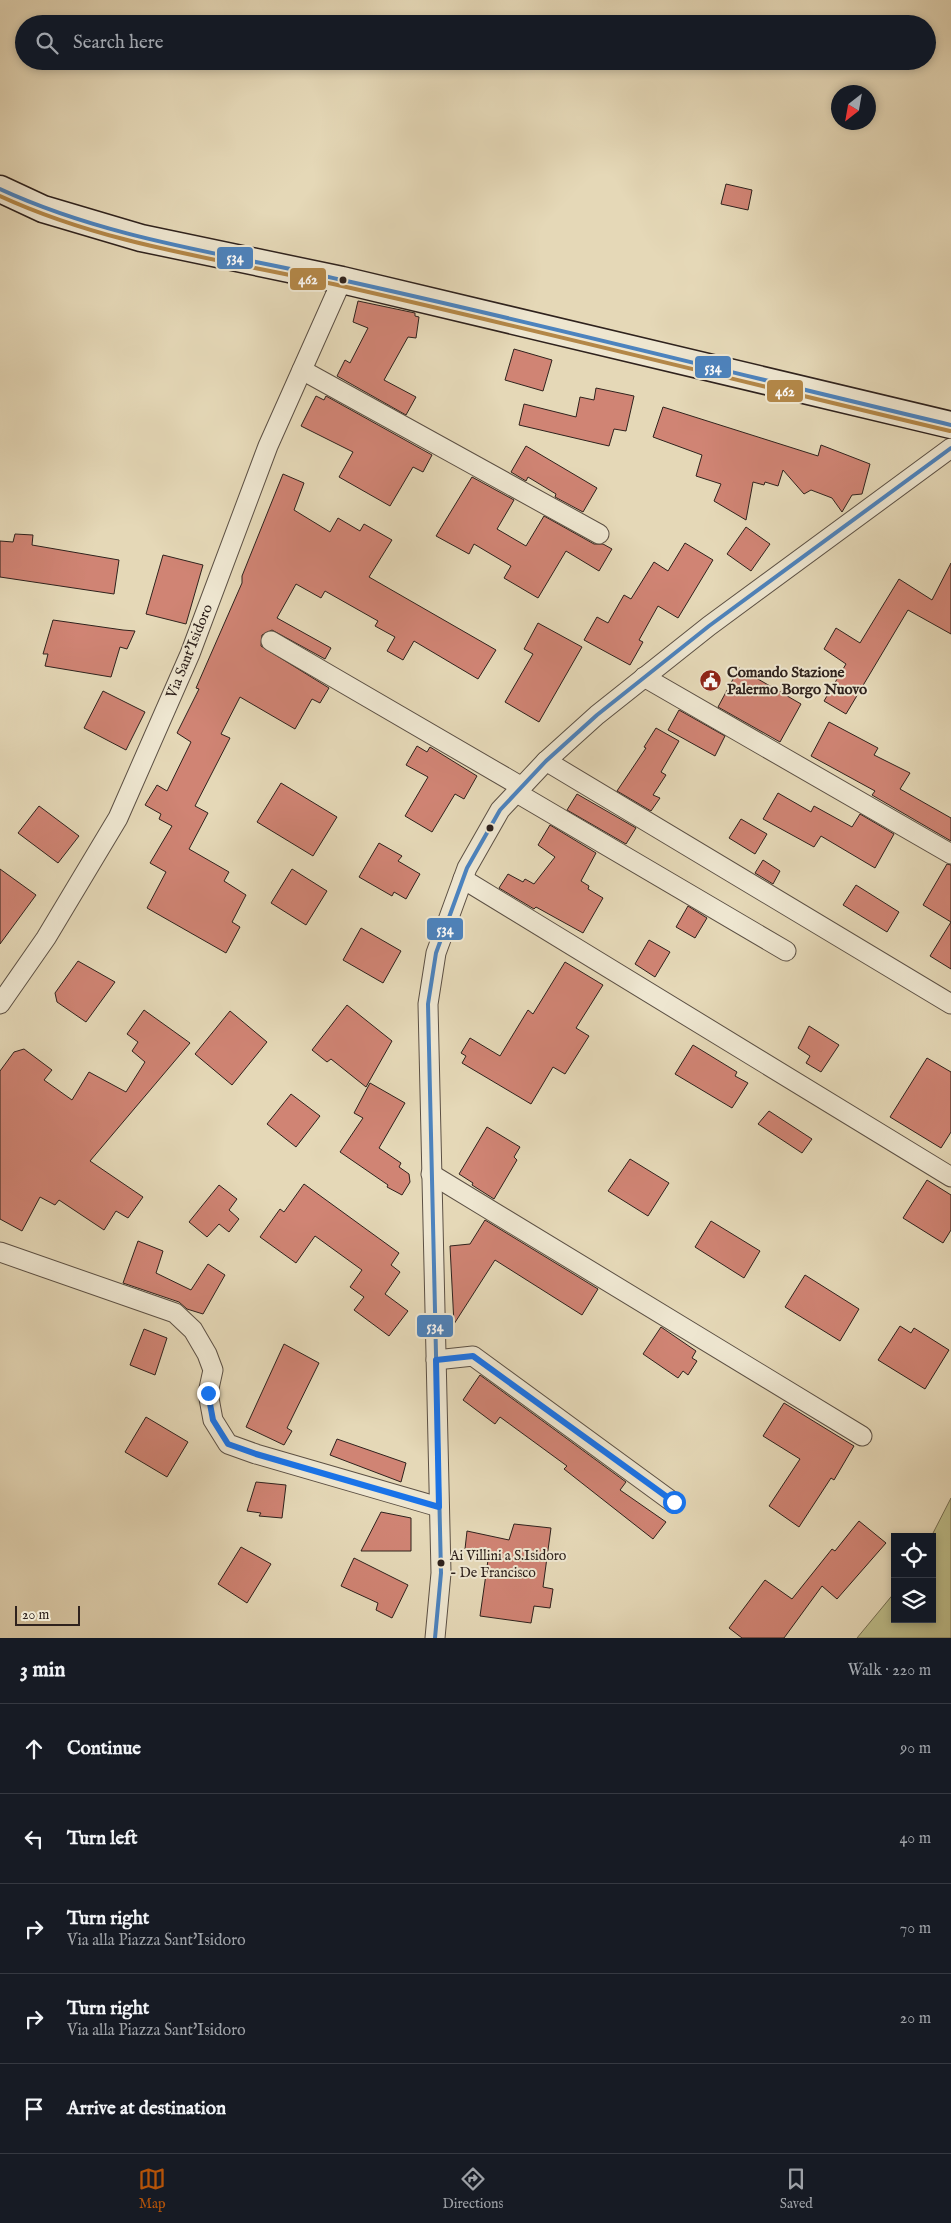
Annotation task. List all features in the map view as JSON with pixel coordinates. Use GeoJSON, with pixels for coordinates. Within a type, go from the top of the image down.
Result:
{"type":"FeatureCollection","features":[{"type":"Feature","properties":{"kind":"street"},"geometry":{"type":"LineString","coordinates":[[0,189],[43,210],[141,238],[342,280],[951,425]]}},
{"type":"Feature","properties":{"kind":"street","name":"Via Sant'Isidoro"},"geometry":{"type":"LineString","coordinates":[[0,1004],[46,938],[118,818],[190,654],[268,446],[342,280]]}},
{"type":"Feature","properties":{"kind":"street"},"geometry":{"type":"LineString","coordinates":[[302,370],[599,534]]}},
{"type":"Feature","properties":{"kind":"street"},"geometry":{"type":"LineString","coordinates":[[435,1638],[441,1573],[428,1004],[436,953],[467,868],[500,810],[546,761],[597,715],[709,626],[951,448]]}},
{"type":"Feature","properties":{"kind":"street"},"geometry":{"type":"LineString","coordinates":[[271,641],[786,951]]}},
{"type":"Feature","properties":{"kind":"street"},"geometry":{"type":"LineString","coordinates":[[644,677],[951,854]]}},
{"type":"Feature","properties":{"kind":"street"},"geometry":{"type":"LineString","coordinates":[[546,761],[951,1004]]}},
{"type":"Feature","properties":{"kind":"street"},"geometry":{"type":"LineString","coordinates":[[463,879],[951,1178]]}},
{"type":"Feature","properties":{"kind":"street"},"geometry":{"type":"LineString","coordinates":[[431,1174],[862,1436]]}},
{"type":"Feature","properties":{"kind":"street"},"geometry":{"type":"LineString","coordinates":[[0,1252],[175,1313],[193,1330],[208,1354],[213,1370],[208,1393],[213,1420],[228,1444],[256,1454],[439,1507]]}},
{"type":"Feature","properties":{"kind":"street"},"geometry":{"type":"LineString","coordinates":[[436,1360],[473,1356],[674,1502]]}},
{"type":"Feature","properties":{"kind":"green space"},"geometry":{"type":"Polygon","coordinates":[[[951,1498],[951,1638],[857,1638],[891,1597],[891,1623],[936,1623],[936,1533],[933,1533],[951,1498]]]}},
{"type":"Feature","properties":{"kind":"building"},"geometry":{"type":"Polygon","coordinates":[[[726,184],[752,190],[748,210],[721,204],[726,184]]]}},
{"type":"Feature","properties":{"kind":"building"},"geometry":{"type":"Polygon","coordinates":[[[358,301],[415,313],[415,316],[419,317],[416,338],[408,337],[384,380],[416,397],[406,415],[337,376],[345,360],[350,363],[368,328],[353,322],[358,301]]]}},
{"type":"Feature","properties":{"kind":"building"},"geometry":{"type":"Polygon","coordinates":[[[514,349],[552,360],[543,391],[505,380],[514,349]]]}},
{"type":"Feature","properties":{"kind":"building"},"geometry":{"type":"Polygon","coordinates":[[[596,388],[634,396],[626,431],[614,429],[609,446],[519,425],[524,404],[576,417],[580,397],[594,400],[596,388]]]}},
{"type":"Feature","properties":{"kind":"building"},"geometry":{"type":"Polygon","coordinates":[[[316,396],[324,400],[326,396],[432,455],[423,472],[413,467],[390,506],[339,477],[353,452],[301,426],[316,396]]]}},
{"type":"Feature","properties":{"kind":"building"},"geometry":{"type":"Polygon","coordinates":[[[663,407],[818,456],[821,445],[870,464],[862,494],[852,495],[842,512],[832,498],[811,490],[804,494],[783,470],[778,486],[765,482],[764,485],[753,482],[746,520],[714,501],[721,484],[696,476],[702,455],[653,437],[663,407]]]}},
{"type":"Feature","properties":{"kind":"building"},"geometry":{"type":"Polygon","coordinates":[[[526,446],[597,488],[583,512],[555,497],[556,494],[528,477],[526,481],[511,472],[526,446]]]}},
{"type":"Feature","properties":{"kind":"building"},"geometry":{"type":"Polygon","coordinates":[[[283,474],[304,483],[294,510],[330,532],[338,518],[360,531],[364,524],[392,540],[369,577],[496,650],[478,679],[414,641],[403,660],[387,651],[395,637],[375,626],[378,621],[325,591],[321,598],[296,584],[277,618],[331,648],[325,659],[272,630],[262,635],[261,646],[329,688],[320,703],[312,699],[295,729],[240,697],[221,734],[230,738],[195,806],[208,813],[189,849],[229,872],[224,881],[246,895],[232,922],[240,927],[226,953],[147,908],[166,872],[150,863],[172,826],[159,819],[161,814],[145,805],[157,785],[167,791],[191,742],[177,733],[199,689],[196,688],[242,583],[242,576],[283,474]]]}},
{"type":"Feature","properties":{"kind":"building"},"geometry":{"type":"Polygon","coordinates":[[[472,477],[514,500],[497,529],[526,546],[544,516],[594,544],[603,544],[612,549],[599,571],[566,551],[538,598],[504,578],[511,566],[474,544],[469,554],[436,536],[472,477]]]}},
{"type":"Feature","properties":{"kind":"building"},"geometry":{"type":"Polygon","coordinates":[[[746,527],[770,544],[751,571],[727,554],[746,527]]]}},
{"type":"Feature","properties":{"kind":"building"},"geometry":{"type":"Polygon","coordinates":[[[15,534],[33,535],[32,545],[119,560],[114,594],[0,577],[0,541],[13,542],[15,534]]]}},
{"type":"Feature","properties":{"kind":"building"},"geometry":{"type":"Polygon","coordinates":[[[685,543],[713,560],[678,618],[658,606],[639,640],[643,642],[630,665],[584,640],[597,617],[608,623],[624,595],[631,599],[654,562],[668,571],[685,543]]]}},
{"type":"Feature","properties":{"kind":"building"},"geometry":{"type":"Polygon","coordinates":[[[163,555],[203,565],[186,624],[146,614],[163,555]]]}},
{"type":"Feature","properties":{"kind":"building"},"geometry":{"type":"Polygon","coordinates":[[[951,563],[951,634],[908,610],[846,714],[824,701],[846,664],[824,649],[836,628],[860,643],[899,579],[932,600],[951,563]]]}},
{"type":"Feature","properties":{"kind":"building"},"geometry":{"type":"Polygon","coordinates":[[[53,620],[135,631],[127,649],[120,647],[111,677],[45,666],[48,654],[43,654],[53,620]]]}},
{"type":"Feature","properties":{"kind":"building"},"geometry":{"type":"Polygon","coordinates":[[[538,623],[582,647],[539,722],[505,702],[533,654],[524,649],[538,623]]]}},
{"type":"Feature","properties":{"kind":"building"},"geometry":{"type":"Polygon","coordinates":[[[739,668],[801,704],[780,742],[718,707],[739,668]]]}},
{"type":"Feature","properties":{"kind":"building"},"geometry":{"type":"Polygon","coordinates":[[[103,691],[145,712],[126,750],[84,728],[103,691]]]}},
{"type":"Feature","properties":{"kind":"building"},"geometry":{"type":"Polygon","coordinates":[[[679,710],[725,736],[715,756],[668,730],[679,710]]]}},
{"type":"Feature","properties":{"kind":"building"},"geometry":{"type":"Polygon","coordinates":[[[829,722],[878,748],[874,755],[910,773],[900,789],[951,818],[951,841],[872,795],[875,791],[811,756],[829,722]]]}},
{"type":"Feature","properties":{"kind":"building"},"geometry":{"type":"Polygon","coordinates":[[[656,728],[679,741],[661,772],[666,775],[653,795],[660,798],[651,811],[617,791],[646,748],[644,747],[656,728]]]}},
{"type":"Feature","properties":{"kind":"building"},"geometry":{"type":"Polygon","coordinates":[[[417,746],[427,752],[430,747],[477,776],[464,799],[455,794],[432,832],[405,816],[428,777],[406,765],[417,746]]]}},
{"type":"Feature","properties":{"kind":"building"},"geometry":{"type":"Polygon","coordinates":[[[281,783],[337,817],[313,856],[257,822],[281,783]]]}},
{"type":"Feature","properties":{"kind":"building"},"geometry":{"type":"Polygon","coordinates":[[[778,793],[811,812],[814,806],[852,827],[860,814],[894,834],[875,868],[821,836],[814,847],[763,819],[778,793]]]}},
{"type":"Feature","properties":{"kind":"building"},"geometry":{"type":"Polygon","coordinates":[[[577,794],[636,828],[626,844],[567,810],[577,794]]]}},
{"type":"Feature","properties":{"kind":"building"},"geometry":{"type":"Polygon","coordinates":[[[39,806],[79,836],[58,863],[18,833],[39,806]]]}},
{"type":"Feature","properties":{"kind":"building"},"geometry":{"type":"Polygon","coordinates":[[[741,819],[767,834],[755,854],[729,838],[741,819]]]}},
{"type":"Feature","properties":{"kind":"building"},"geometry":{"type":"Polygon","coordinates":[[[550,825],[596,853],[581,881],[589,886],[588,889],[603,898],[583,933],[536,907],[534,909],[499,888],[508,874],[523,882],[525,879],[534,884],[555,857],[538,845],[550,825]]]}},
{"type":"Feature","properties":{"kind":"building"},"geometry":{"type":"Polygon","coordinates":[[[379,843],[402,856],[398,861],[420,874],[406,899],[394,892],[392,896],[359,877],[379,843]]]}},
{"type":"Feature","properties":{"kind":"building"},"geometry":{"type":"Polygon","coordinates":[[[763,860],[780,871],[773,884],[755,873],[763,860]]]}},
{"type":"Feature","properties":{"kind":"building"},"geometry":{"type":"Polygon","coordinates":[[[947,864],[951,865],[951,922],[923,905],[947,864]]]}},
{"type":"Feature","properties":{"kind":"building"},"geometry":{"type":"Polygon","coordinates":[[[0,869],[36,895],[0,944],[0,869]]]}},
{"type":"Feature","properties":{"kind":"building"},"geometry":{"type":"Polygon","coordinates":[[[292,869],[327,891],[306,925],[271,903],[292,869]]]}},
{"type":"Feature","properties":{"kind":"building"},"geometry":{"type":"Polygon","coordinates":[[[856,885],[899,912],[887,932],[843,905],[856,885]]]}},
{"type":"Feature","properties":{"kind":"building"},"geometry":{"type":"Polygon","coordinates":[[[688,906],[707,918],[695,938],[676,927],[688,906]]]}},
{"type":"Feature","properties":{"kind":"building"},"geometry":{"type":"Polygon","coordinates":[[[951,922],[951,969],[930,956],[951,922]]]}},
{"type":"Feature","properties":{"kind":"building"},"geometry":{"type":"Polygon","coordinates":[[[361,928],[401,951],[383,983],[343,960],[361,928]]]}},
{"type":"Feature","properties":{"kind":"building"},"geometry":{"type":"Polygon","coordinates":[[[649,940],[670,952],[655,977],[635,964],[649,940]]]}},
{"type":"Feature","properties":{"kind":"building"},"geometry":{"type":"Polygon","coordinates":[[[78,961],[115,982],[86,1022],[57,1002],[55,993],[78,961]]]}},
{"type":"Feature","properties":{"kind":"building"},"geometry":{"type":"Polygon","coordinates":[[[565,962],[603,985],[576,1028],[589,1036],[565,1074],[553,1067],[531,1104],[462,1063],[466,1056],[461,1053],[470,1038],[500,1056],[528,1010],[533,1014],[565,962]]]}},
{"type":"Feature","properties":{"kind":"building"},"geometry":{"type":"Polygon","coordinates":[[[347,1005],[392,1041],[366,1087],[331,1059],[327,1062],[312,1050],[347,1005]]]}},
{"type":"Feature","properties":{"kind":"building"},"geometry":{"type":"Polygon","coordinates":[[[144,1010],[190,1043],[90,1161],[143,1197],[128,1218],[116,1211],[104,1230],[59,1200],[55,1205],[40,1197],[22,1231],[0,1219],[0,1071],[14,1052],[24,1049],[52,1070],[44,1080],[72,1100],[89,1072],[126,1092],[145,1062],[132,1051],[138,1042],[127,1034],[144,1010]]]}},
{"type":"Feature","properties":{"kind":"building"},"geometry":{"type":"Polygon","coordinates":[[[230,1011],[267,1042],[232,1085],[195,1054],[230,1011]]]}},
{"type":"Feature","properties":{"kind":"building"},"geometry":{"type":"Polygon","coordinates":[[[809,1026],[839,1045],[821,1072],[806,1063],[810,1056],[798,1048],[809,1026]]]}},
{"type":"Feature","properties":{"kind":"building"},"geometry":{"type":"Polygon","coordinates":[[[693,1045],[737,1072],[735,1076],[748,1083],[732,1108],[675,1074],[693,1045]]]}},
{"type":"Feature","properties":{"kind":"building"},"geometry":{"type":"Polygon","coordinates":[[[927,1058],[951,1072],[951,1132],[941,1148],[890,1117],[927,1058]]]}},
{"type":"Feature","properties":{"kind":"building"},"geometry":{"type":"Polygon","coordinates":[[[370,1083],[405,1103],[379,1148],[401,1163],[399,1167],[409,1174],[410,1182],[402,1195],[387,1187],[388,1185],[340,1152],[363,1118],[354,1113],[370,1083]]]}},
{"type":"Feature","properties":{"kind":"building"},"geometry":{"type":"Polygon","coordinates":[[[291,1094],[320,1116],[296,1147],[267,1124],[291,1094]]]}},
{"type":"Feature","properties":{"kind":"building"},"geometry":{"type":"Polygon","coordinates":[[[769,1111],[812,1139],[802,1153],[758,1124],[769,1111]]]}},
{"type":"Feature","properties":{"kind":"building"},"geometry":{"type":"Polygon","coordinates":[[[487,1127],[520,1147],[514,1157],[517,1160],[494,1199],[459,1174],[487,1127]]]}},
{"type":"Feature","properties":{"kind":"building"},"geometry":{"type":"Polygon","coordinates":[[[630,1159],[669,1183],[648,1216],[608,1191],[630,1159]]]}},
{"type":"Feature","properties":{"kind":"building"},"geometry":{"type":"Polygon","coordinates":[[[927,1180],[951,1195],[951,1230],[943,1243],[903,1218],[927,1180]]]}},
{"type":"Feature","properties":{"kind":"building"},"geometry":{"type":"Polygon","coordinates":[[[304,1184],[399,1253],[391,1265],[400,1272],[385,1294],[408,1311],[389,1336],[354,1310],[364,1297],[350,1287],[362,1270],[315,1236],[296,1263],[260,1237],[280,1209],[284,1212],[304,1184]]]}},
{"type":"Feature","properties":{"kind":"building"},"geometry":{"type":"Polygon","coordinates":[[[219,1185],[237,1199],[229,1210],[239,1219],[229,1232],[219,1224],[207,1237],[189,1222],[219,1185]]]}},
{"type":"Feature","properties":{"kind":"building"},"geometry":{"type":"Polygon","coordinates":[[[485,1220],[598,1289],[582,1315],[495,1260],[454,1324],[450,1246],[470,1244],[485,1220]]]}},
{"type":"Feature","properties":{"kind":"building"},"geometry":{"type":"Polygon","coordinates":[[[711,1221],[760,1251],[744,1278],[695,1247],[711,1221]]]}},
{"type":"Feature","properties":{"kind":"building"},"geometry":{"type":"Polygon","coordinates":[[[138,1241],[163,1251],[156,1273],[191,1290],[208,1264],[225,1275],[203,1314],[187,1309],[179,1302],[123,1283],[138,1241]]]}},
{"type":"Feature","properties":{"kind":"building"},"geometry":{"type":"Polygon","coordinates":[[[805,1275],[859,1309],[840,1341],[785,1307],[805,1275]]]}},
{"type":"Feature","properties":{"kind":"building"},"geometry":{"type":"Polygon","coordinates":[[[900,1326],[911,1333],[914,1328],[949,1350],[925,1389],[878,1360],[900,1326]]]}},
{"type":"Feature","properties":{"kind":"building"},"geometry":{"type":"Polygon","coordinates":[[[661,1327],[696,1351],[692,1358],[697,1361],[688,1375],[683,1371],[678,1378],[643,1354],[661,1327]]]}},
{"type":"Feature","properties":{"kind":"building"},"geometry":{"type":"Polygon","coordinates":[[[144,1329],[167,1338],[155,1375],[130,1365],[144,1329]]]}},
{"type":"Feature","properties":{"kind":"building"},"geometry":{"type":"Polygon","coordinates":[[[284,1344],[319,1363],[287,1428],[292,1431],[284,1445],[246,1427],[284,1344]]]}},
{"type":"Feature","properties":{"kind":"building"},"geometry":{"type":"Polygon","coordinates":[[[480,1375],[626,1482],[620,1490],[666,1522],[653,1539],[564,1469],[567,1466],[500,1417],[495,1424],[463,1400],[480,1375]]]}},
{"type":"Feature","properties":{"kind":"building"},"geometry":{"type":"Polygon","coordinates":[[[784,1403],[854,1446],[834,1480],[831,1478],[799,1527],[769,1506],[800,1459],[763,1436],[784,1403]]]}},
{"type":"Feature","properties":{"kind":"building"},"geometry":{"type":"Polygon","coordinates":[[[146,1417],[188,1442],[167,1477],[125,1452],[146,1417]]]}},
{"type":"Feature","properties":{"kind":"building"},"geometry":{"type":"Polygon","coordinates":[[[337,1439],[406,1463],[401,1482],[330,1455],[337,1439]]]}},
{"type":"Feature","properties":{"kind":"building"},"geometry":{"type":"Polygon","coordinates":[[[256,1482],[286,1485],[282,1518],[259,1516],[261,1513],[247,1511],[256,1482]]]}},
{"type":"Feature","properties":{"kind":"building"},"geometry":{"type":"Polygon","coordinates":[[[381,1512],[411,1518],[411,1551],[361,1551],[381,1512]]]}},
{"type":"Feature","properties":{"kind":"building"},"geometry":{"type":"Polygon","coordinates":[[[859,1521],[886,1543],[837,1599],[822,1586],[784,1638],[742,1638],[729,1628],[765,1580],[792,1599],[832,1549],[835,1551],[859,1521]]]}},
{"type":"Feature","properties":{"kind":"building"},"geometry":{"type":"Polygon","coordinates":[[[514,1524],[551,1528],[543,1587],[553,1589],[550,1608],[534,1606],[531,1623],[480,1616],[489,1553],[465,1549],[467,1531],[509,1540],[514,1524]]]}},
{"type":"Feature","properties":{"kind":"building"},"geometry":{"type":"Polygon","coordinates":[[[241,1547],[271,1564],[247,1603],[218,1584],[241,1547]]]}},
{"type":"Feature","properties":{"kind":"building"},"geometry":{"type":"Polygon","coordinates":[[[354,1558],[408,1585],[392,1618],[376,1610],[378,1603],[341,1586],[354,1558]]]}},
{"type":"Feature","properties":{"kind":"transit line","name":"534"},"geometry":{"type":"LineString","coordinates":[[0,189],[83,221],[125,233],[495,315],[951,425]]}},
{"type":"Feature","properties":{"kind":"transit line","name":"462"},"geometry":{"type":"LineString","coordinates":[[0,196],[83,228],[125,240],[418,303],[950,431]]}},
{"type":"Feature","properties":{"kind":"transit line","name":"534"},"geometry":{"type":"LineString","coordinates":[[435,1638],[441,1573],[428,1004],[436,953],[467,868],[500,810],[546,761],[597,715],[709,626],[951,448]]}},
{"type":"Feature","properties":{"kind":"place","name":"Comando Stazione Palermo Borgo Nuovo"},"geometry":{"type":"Point","coordinates":[711,681]}},
{"type":"Feature","properties":{"kind":"place","name":"Ai Villini a S.Isidoro - De Francisco"},"geometry":{"type":"Point","coordinates":[441,1563]}},
{"type":"Feature","properties":{"kind":"route"},"geometry":{"type":"LineString","coordinates":[[208,1393],[213,1420],[228,1444],[256,1454],[439,1507],[436,1360],[473,1356],[674,1502]]}}]}
